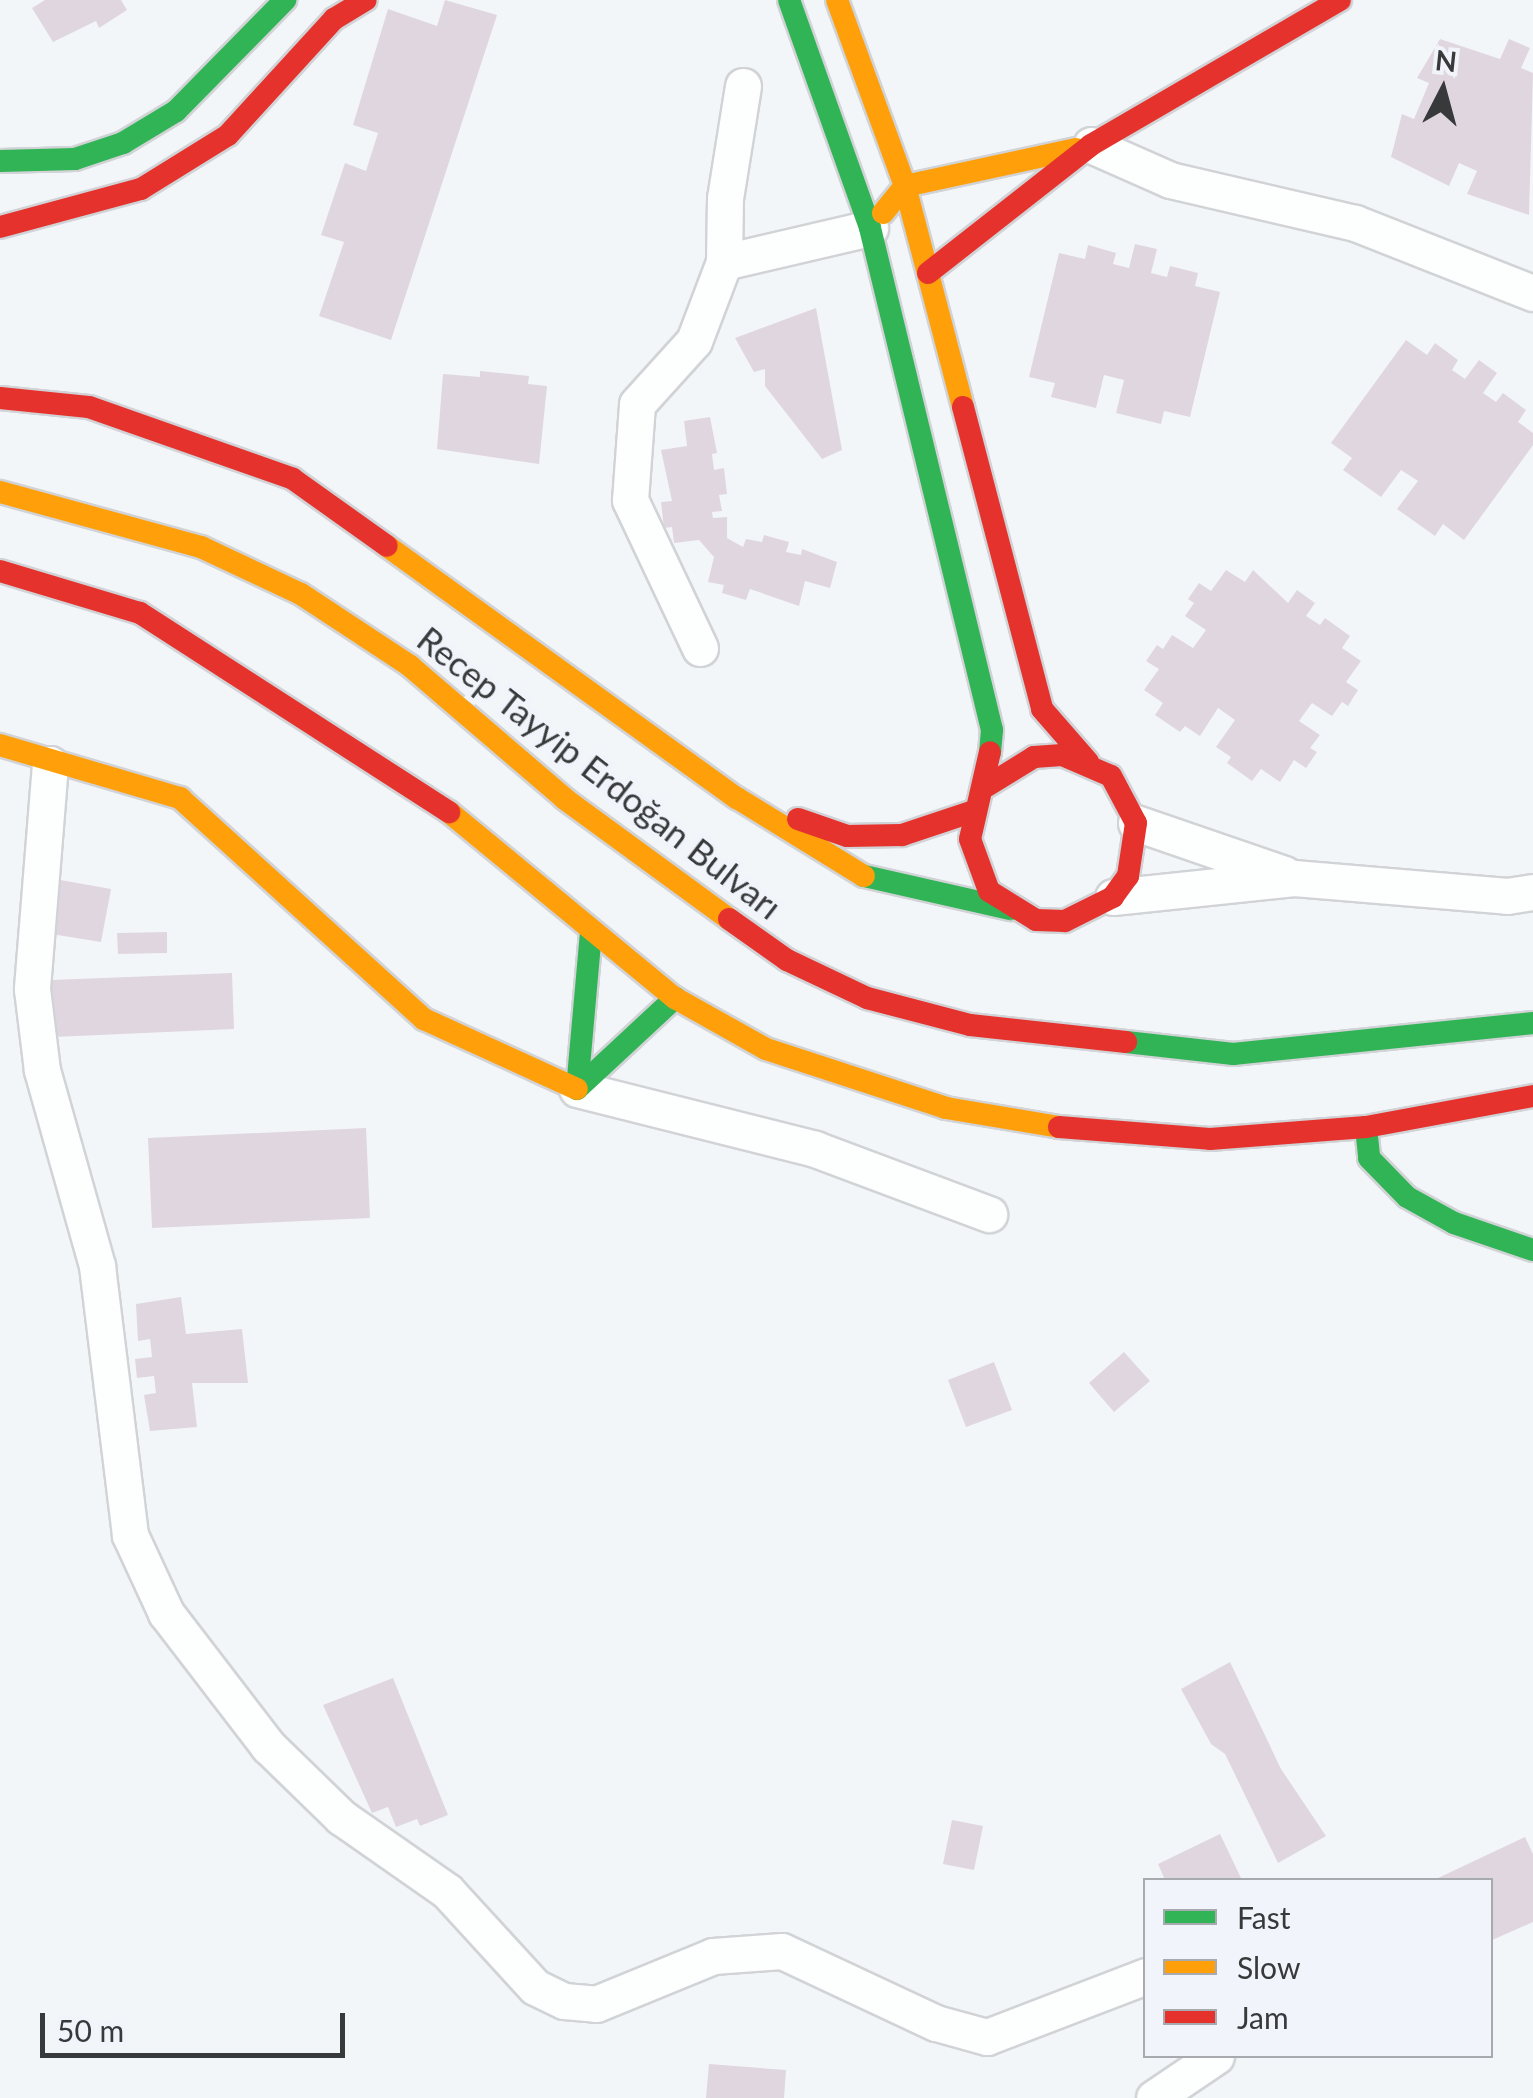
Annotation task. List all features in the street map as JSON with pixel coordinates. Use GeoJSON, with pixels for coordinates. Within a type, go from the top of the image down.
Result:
{"type":"FeatureCollection","features":[{"type":"Feature","properties":{"kind":"street"},"geometry":{"type":"LineString","coordinates":[[0,161],[75,159],[123,143],[176,112],[285,0]]}},
{"type":"Feature","properties":{"kind":"street"},"geometry":{"type":"LineString","coordinates":[[0,227],[156,180],[228,134],[334,19],[366,0]]}},
{"type":"Feature","properties":{"kind":"street"},"geometry":{"type":"LineString","coordinates":[[788,0],[870,228],[992,730],[988,786]]}},
{"type":"Feature","properties":{"kind":"street"},"geometry":{"type":"LineString","coordinates":[[837,0],[905,186],[1042,709],[1088,762],[1110,776],[1136,822],[1128,876],[1113,897]]}},
{"type":"Feature","properties":{"kind":"street"},"geometry":{"type":"LineString","coordinates":[[928,273],[1091,146],[1340,0]]}},
{"type":"Feature","properties":{"kind":"street"},"geometry":{"type":"LineString","coordinates":[[700,648],[630,500],[637,404],[694,340],[724,262],[724,198],[743,86]]}},
{"type":"Feature","properties":{"kind":"street"},"geometry":{"type":"LineString","coordinates":[[724,262],[870,228],[905,186],[1091,146],[1170,180],[1355,223],[1533,293]]}},
{"type":"Feature","properties":{"kind":"street"},"geometry":{"type":"LineString","coordinates":[[870,228],[928,273]]}},
{"type":"Feature","properties":{"kind":"street"},"geometry":{"type":"LineString","coordinates":[[0,398],[89,408],[293,479],[736,798],[872,881],[1010,909],[1036,920],[1065,921],[1113,897],[1294,878],[1507,896],[1533,892]]}},
{"type":"Feature","properties":{"kind":"street","name":"Recep Tayyip Erdoğan Bulvarı"},"geometry":{"type":"LineString","coordinates":[[0,492],[201,548],[301,594],[410,666],[565,799],[718,911],[787,960],[868,998],[970,1025],[1233,1054],[1533,1024]]}},
{"type":"Feature","properties":{"kind":"street"},"geometry":{"type":"LineString","coordinates":[[0,571],[140,614],[262,687],[418,788],[674,998],[766,1048],[846,1078],[946,1108],[1046,1126],[1210,1139],[1366,1127],[1533,1096]]}},
{"type":"Feature","properties":{"kind":"street"},"geometry":{"type":"LineString","coordinates":[[0,745],[34,769],[180,798],[424,1019],[577,1089],[816,1148],[989,1214]]}},
{"type":"Feature","properties":{"kind":"street"},"geometry":{"type":"LineString","coordinates":[[1010,909],[975,866],[974,811],[988,786],[1008,767],[1034,756],[1088,762]]}},
{"type":"Feature","properties":{"kind":"street"},"geometry":{"type":"LineString","coordinates":[[34,769],[32,989],[42,1070],[97,1266],[130,1535],[166,1614],[268,1746],[342,1817],[447,1892],[534,1987],[564,2000],[596,2004],[712,1956],[782,1951],[936,2023],[987,2037],[1143,1977]]}},
{"type":"Feature","properties":{"kind":"street"},"geometry":{"type":"LineString","coordinates":[[736,798],[847,836],[902,835],[974,811]]}},
{"type":"Feature","properties":{"kind":"street"},"geometry":{"type":"LineString","coordinates":[[1136,822],[1294,878]]}},
{"type":"Feature","properties":{"kind":"street"},"geometry":{"type":"LineString","coordinates":[[577,1089],[592,933]]}},
{"type":"Feature","properties":{"kind":"street"},"geometry":{"type":"LineString","coordinates":[[577,1089],[674,998]]}},
{"type":"Feature","properties":{"kind":"street"},"geometry":{"type":"LineString","coordinates":[[1366,1127],[1369,1158],[1407,1197],[1454,1223],[1533,1250]]}},
{"type":"Feature","properties":{"kind":"street"},"geometry":{"type":"LineString","coordinates":[[1154,2098],[1213,2058]]}},
{"type":"Feature","properties":{"kind":"building"},"geometry":{"type":"Polygon","coordinates":[[[45,0],[121,0],[127,10],[99,28],[96,21],[53,42],[32,8],[45,0]]]}},
{"type":"Feature","properties":{"kind":"building"},"geometry":{"type":"Polygon","coordinates":[[[445,0],[497,15],[391,340],[319,316],[344,242],[321,235],[345,163],[366,171],[378,133],[353,125],[388,9],[437,26],[445,0]]]}},
{"type":"Feature","properties":{"kind":"building"},"geometry":{"type":"Polygon","coordinates":[[[1440,39],[1500,59],[1509,39],[1530,48],[1521,68],[1533,73],[1529,215],[1467,194],[1477,171],[1459,163],[1449,186],[1391,157],[1402,114],[1414,119],[1429,83],[1417,78],[1440,39]]]}},
{"type":"Feature","properties":{"kind":"building"},"geometry":{"type":"Polygon","coordinates":[[[1135,244],[1157,249],[1151,273],[1167,277],[1170,266],[1198,273],[1195,286],[1220,292],[1190,417],[1164,411],[1161,424],[1116,413],[1124,380],[1104,375],[1096,408],[1051,397],[1055,383],[1029,377],[1059,253],[1085,259],[1088,245],[1116,253],[1113,264],[1129,268],[1135,244]]]}},
{"type":"Feature","properties":{"kind":"building"},"geometry":{"type":"Polygon","coordinates":[[[816,308],[842,450],[822,459],[765,386],[765,369],[754,372],[735,338],[816,308]]]}},
{"type":"Feature","properties":{"kind":"building"},"geometry":{"type":"Polygon","coordinates":[[[1406,340],[1427,355],[1435,343],[1458,360],[1452,370],[1465,379],[1479,360],[1497,373],[1483,393],[1496,402],[1503,393],[1526,410],[1518,422],[1533,433],[1533,445],[1464,540],[1443,524],[1435,536],[1397,509],[1418,481],[1401,470],[1381,497],[1343,470],[1352,458],[1331,443],[1406,340]]]}},
{"type":"Feature","properties":{"kind":"building"},"geometry":{"type":"Polygon","coordinates":[[[480,371],[529,376],[528,384],[547,386],[539,464],[437,449],[443,374],[480,377],[480,371]]]}},
{"type":"Feature","properties":{"kind":"building"},"geometry":{"type":"Polygon","coordinates":[[[710,417],[717,453],[712,454],[714,470],[724,468],[727,494],[719,495],[722,511],[712,512],[713,518],[727,517],[727,538],[743,547],[746,539],[762,542],[764,535],[789,542],[786,552],[801,555],[802,549],[837,562],[830,588],[805,581],[799,606],[750,589],[746,600],[722,593],[724,585],[708,582],[714,557],[699,540],[674,543],[672,527],[664,528],[661,502],[672,501],[661,450],[687,446],[684,421],[710,417]]]}},
{"type":"Feature","properties":{"kind":"building"},"geometry":{"type":"Polygon","coordinates":[[[1226,570],[1245,582],[1253,570],[1288,603],[1297,590],[1315,603],[1306,616],[1320,625],[1325,618],[1350,636],[1342,648],[1361,661],[1346,682],[1358,690],[1348,706],[1342,702],[1332,716],[1312,703],[1299,721],[1320,735],[1310,748],[1317,752],[1306,768],[1294,760],[1280,782],[1261,769],[1252,781],[1227,763],[1231,757],[1216,747],[1235,720],[1218,708],[1200,736],[1185,726],[1180,732],[1155,715],[1163,703],[1144,690],[1159,669],[1146,661],[1157,645],[1163,649],[1172,635],[1193,648],[1206,630],[1185,616],[1194,603],[1188,599],[1199,583],[1211,591],[1226,570]]]}},
{"type":"Feature","properties":{"kind":"building"},"geometry":{"type":"Polygon","coordinates":[[[49,878],[111,889],[101,942],[39,932],[49,878]]]}},
{"type":"Feature","properties":{"kind":"building"},"geometry":{"type":"Polygon","coordinates":[[[167,932],[167,953],[118,954],[117,933],[167,932]]]}},
{"type":"Feature","properties":{"kind":"building"},"geometry":{"type":"Polygon","coordinates":[[[232,973],[234,1029],[54,1037],[51,980],[232,973]]]}},
{"type":"Feature","properties":{"kind":"building"},"geometry":{"type":"Polygon","coordinates":[[[366,1128],[370,1218],[152,1228],[148,1138],[366,1128]]]}},
{"type":"Feature","properties":{"kind":"building"},"geometry":{"type":"Polygon","coordinates":[[[181,1297],[186,1334],[242,1329],[248,1383],[192,1383],[197,1427],[150,1431],[144,1395],[156,1393],[154,1376],[137,1378],[135,1359],[152,1357],[150,1339],[138,1341],[136,1304],[181,1297]]]}},
{"type":"Feature","properties":{"kind":"building"},"geometry":{"type":"Polygon","coordinates":[[[1124,1352],[1150,1381],[1114,1412],[1089,1383],[1124,1352]]]}},
{"type":"Feature","properties":{"kind":"building"},"geometry":{"type":"Polygon","coordinates":[[[994,1362],[1012,1410],[966,1427],[948,1380],[994,1362]]]}},
{"type":"Feature","properties":{"kind":"building"},"geometry":{"type":"Polygon","coordinates":[[[1230,1662],[1281,1769],[1326,1836],[1278,1863],[1225,1754],[1211,1744],[1181,1689],[1230,1662]]]}},
{"type":"Feature","properties":{"kind":"building"},"geometry":{"type":"Polygon","coordinates":[[[393,1678],[448,1815],[420,1826],[417,1819],[396,1827],[388,1807],[372,1813],[323,1705],[393,1678]]]}},
{"type":"Feature","properties":{"kind":"building"},"geometry":{"type":"Polygon","coordinates":[[[952,1820],[983,1826],[974,1870],[943,1864],[952,1820]]]}},
{"type":"Feature","properties":{"kind":"building"},"geometry":{"type":"Polygon","coordinates":[[[1220,1834],[1241,1878],[1164,1878],[1158,1864],[1220,1834]]]}},
{"type":"Feature","properties":{"kind":"building"},"geometry":{"type":"Polygon","coordinates":[[[1525,1837],[1533,1854],[1533,1922],[1493,1940],[1493,1878],[1438,1878],[1525,1837]]]}},
{"type":"Feature","properties":{"kind":"building"},"geometry":{"type":"Polygon","coordinates":[[[709,2064],[786,2070],[784,2098],[706,2098],[709,2064]]]}},
{"type":"Feature","properties":{"kind":"traffic: fast"},"geometry":{"type":"LineString","coordinates":[[0,161],[75,159],[123,143],[176,111],[285,0]]}},
{"type":"Feature","properties":{"kind":"traffic: fast"},"geometry":{"type":"LineString","coordinates":[[789,0],[870,228],[992,730],[990,752]]}},
{"type":"Feature","properties":{"kind":"traffic: fast"},"geometry":{"type":"LineString","coordinates":[[864,876],[1010,909]]}},
{"type":"Feature","properties":{"kind":"traffic: fast"},"geometry":{"type":"LineString","coordinates":[[577,1089],[591,933]]}},
{"type":"Feature","properties":{"kind":"traffic: fast"},"geometry":{"type":"LineString","coordinates":[[577,1089],[675,998]]}},
{"type":"Feature","properties":{"kind":"traffic: fast"},"geometry":{"type":"LineString","coordinates":[[1126,1042],[1233,1054],[1533,1023]]}},
{"type":"Feature","properties":{"kind":"traffic: fast"},"geometry":{"type":"LineString","coordinates":[[1366,1127],[1369,1158],[1407,1197],[1454,1223],[1533,1250]]}},
{"type":"Feature","properties":{"kind":"traffic: slow"},"geometry":{"type":"LineString","coordinates":[[837,0],[905,186],[963,407]]}},
{"type":"Feature","properties":{"kind":"traffic: slow"},"geometry":{"type":"LineString","coordinates":[[883,213],[905,186],[1076,149]]}},
{"type":"Feature","properties":{"kind":"traffic: slow"},"geometry":{"type":"LineString","coordinates":[[0,492],[201,547],[301,594],[410,666],[565,799],[729,919]]}},
{"type":"Feature","properties":{"kind":"traffic: slow"},"geometry":{"type":"LineString","coordinates":[[387,546],[737,798],[864,876]]}},
{"type":"Feature","properties":{"kind":"traffic: slow"},"geometry":{"type":"LineString","coordinates":[[0,745],[180,798],[424,1019],[577,1089]]}},
{"type":"Feature","properties":{"kind":"traffic: slow"},"geometry":{"type":"LineString","coordinates":[[449,812],[675,998],[766,1049],[946,1108],[1059,1127]]}},
{"type":"Feature","properties":{"kind":"traffic: jam"},"geometry":{"type":"LineString","coordinates":[[0,227],[141,189],[228,135],[334,19],[366,0]]}},
{"type":"Feature","properties":{"kind":"traffic: jam"},"geometry":{"type":"LineString","coordinates":[[928,273],[1091,145],[1340,0]]}},
{"type":"Feature","properties":{"kind":"traffic: jam"},"geometry":{"type":"LineString","coordinates":[[0,398],[89,407],[293,479],[387,546]]}},
{"type":"Feature","properties":{"kind":"traffic: jam"},"geometry":{"type":"LineString","coordinates":[[963,407],[1042,709],[1088,762]]}},
{"type":"Feature","properties":{"kind":"traffic: jam"},"geometry":{"type":"LineString","coordinates":[[0,571],[140,613],[449,812]]}},
{"type":"Feature","properties":{"kind":"traffic: jam"},"geometry":{"type":"LineString","coordinates":[[987,786],[1034,757],[1062,755],[1111,776],[1136,823],[1128,876],[1113,897],[1065,921],[1036,920],[989,891],[970,839],[990,752]]}},
{"type":"Feature","properties":{"kind":"traffic: jam"},"geometry":{"type":"LineString","coordinates":[[798,819],[847,836],[902,835],[974,811]]}},
{"type":"Feature","properties":{"kind":"traffic: jam"},"geometry":{"type":"LineString","coordinates":[[729,919],[787,960],[867,998],[970,1025],[1126,1042]]}},
{"type":"Feature","properties":{"kind":"traffic: jam"},"geometry":{"type":"LineString","coordinates":[[1059,1127],[1210,1139],[1366,1127],[1533,1096]]}}]}
